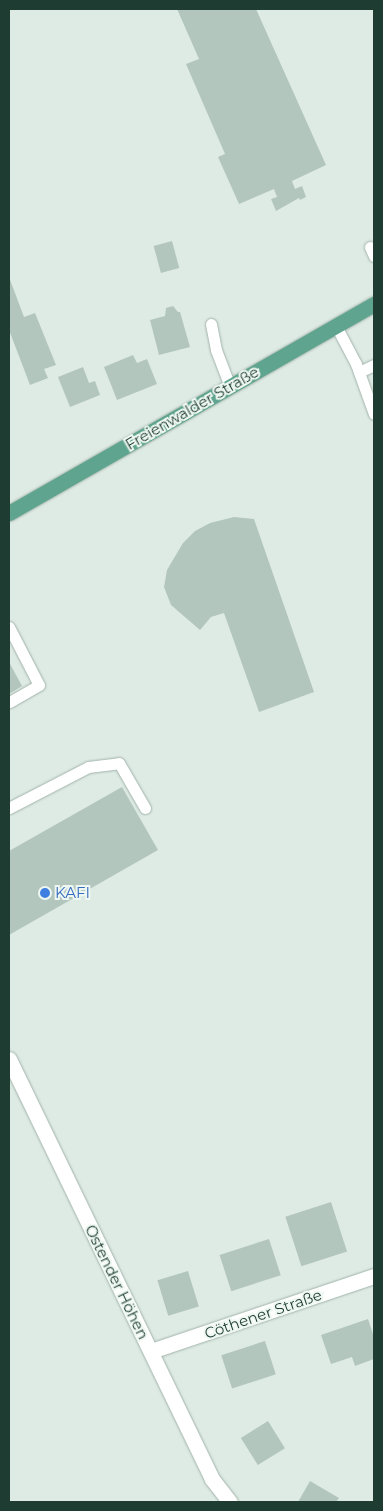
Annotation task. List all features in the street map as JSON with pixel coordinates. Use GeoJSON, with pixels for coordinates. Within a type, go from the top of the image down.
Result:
{"type":"FeatureCollection","features":[{"type":"Feature","properties":{"kind":"main road","name":"Freienwalder Straße"},"geometry":{"type":"LineString","coordinates":[[9,513],[374,304]]}},
{"type":"Feature","properties":{"kind":"street","name":"Ostender Höhen"},"geometry":{"type":"LineString","coordinates":[[9,1059],[212,1478],[230,1502]]}},
{"type":"Feature","properties":{"kind":"street","name":"Cöthener Straße"},"geometry":{"type":"LineString","coordinates":[[151,1351],[374,1276]]}},
{"type":"Feature","properties":{"kind":"lane"},"geometry":{"type":"LineString","coordinates":[[211,324],[216,350],[230,386]]}},
{"type":"Feature","properties":{"kind":"lane"},"geometry":{"type":"LineString","coordinates":[[336,326],[359,372],[374,414]]}},
{"type":"Feature","properties":{"kind":"lane"},"geometry":{"type":"LineString","coordinates":[[359,372],[374,364]]}},
{"type":"Feature","properties":{"kind":"lane"},"geometry":{"type":"LineString","coordinates":[[9,627],[39,685],[9,702]]}},
{"type":"Feature","properties":{"kind":"lane"},"geometry":{"type":"LineString","coordinates":[[9,808],[88,767],[119,763],[145,808]]}},
{"type":"Feature","properties":{"kind":"building"},"geometry":{"type":"Polygon","coordinates":[[[177,9],[256,9],[326,165],[292,181],[295,189],[302,186],[306,197],[300,200],[299,198],[276,211],[271,199],[277,197],[274,189],[239,204],[218,157],[225,154],[186,64],[199,59],[177,9]]]}},
{"type":"Feature","properties":{"kind":"building"},"geometry":{"type":"Polygon","coordinates":[[[172,241],[179,268],[161,273],[154,246],[172,241]]]}},
{"type":"Feature","properties":{"kind":"building"},"geometry":{"type":"Polygon","coordinates":[[[9,277],[24,317],[35,313],[56,365],[44,369],[48,378],[30,385],[9,330],[9,277]]]}},
{"type":"Feature","properties":{"kind":"building"},"geometry":{"type":"Polygon","coordinates":[[[173,306],[180,312],[190,347],[159,355],[150,320],[165,316],[166,308],[173,306]]]}},
{"type":"Feature","properties":{"kind":"building"},"geometry":{"type":"Polygon","coordinates":[[[133,355],[137,363],[147,359],[157,384],[117,400],[104,367],[133,355]]]}},
{"type":"Feature","properties":{"kind":"building"},"geometry":{"type":"Polygon","coordinates":[[[83,367],[89,383],[95,381],[100,395],[70,407],[58,377],[83,367]]]}},
{"type":"Feature","properties":{"kind":"building"},"geometry":{"type":"Polygon","coordinates":[[[234,517],[254,519],[314,692],[259,712],[224,613],[211,617],[200,630],[171,605],[164,587],[167,570],[183,543],[195,531],[210,523],[234,517]]]}},
{"type":"Feature","properties":{"kind":"building"},"geometry":{"type":"Polygon","coordinates":[[[9,662],[22,686],[9,694],[9,662]]]}},
{"type":"Feature","properties":{"kind":"building","name":"KAFI"},"geometry":{"type":"Polygon","coordinates":[[[122,787],[158,850],[9,935],[9,851],[122,787]]]}},
{"type":"Feature","properties":{"kind":"building"},"geometry":{"type":"Polygon","coordinates":[[[331,1202],[347,1251],[301,1266],[285,1217],[331,1202]]]}},
{"type":"Feature","properties":{"kind":"building"},"geometry":{"type":"Polygon","coordinates":[[[269,1239],[281,1275],[231,1291],[220,1255],[269,1239]]]}},
{"type":"Feature","properties":{"kind":"building"},"geometry":{"type":"Polygon","coordinates":[[[188,1271],[199,1306],[168,1316],[157,1280],[188,1271]]]}},
{"type":"Feature","properties":{"kind":"building"},"geometry":{"type":"Polygon","coordinates":[[[368,1319],[374,1337],[374,1359],[355,1366],[352,1357],[331,1364],[321,1335],[368,1319]]]}},
{"type":"Feature","properties":{"kind":"building"},"geometry":{"type":"Polygon","coordinates":[[[265,1341],[276,1374],[232,1389],[221,1355],[265,1341]]]}},
{"type":"Feature","properties":{"kind":"building"},"geometry":{"type":"Polygon","coordinates":[[[268,1421],[285,1448],[258,1465],[241,1438],[268,1421]]]}},
{"type":"Feature","properties":{"kind":"building"},"geometry":{"type":"Polygon","coordinates":[[[310,1481],[339,1498],[336,1502],[298,1502],[310,1481]]]}},
{"type":"Feature","properties":{"kind":"place","name":"KAFI"},"geometry":{"type":"Point","coordinates":[45,893]}}]}
